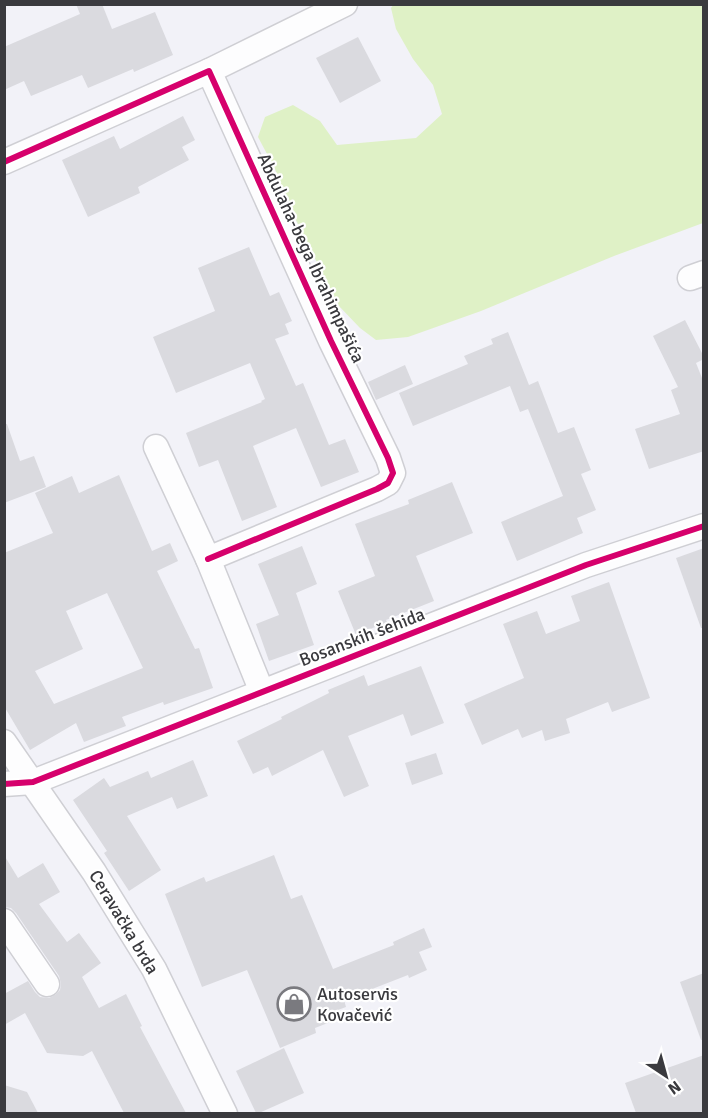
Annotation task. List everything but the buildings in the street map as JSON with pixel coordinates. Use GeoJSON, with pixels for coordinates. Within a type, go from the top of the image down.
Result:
{"type":"FeatureCollection","features":[{"type":"Feature","properties":{"kind":"street"},"geometry":{"type":"LineString","coordinates":[[4,162],[209,71],[345,4]]}},
{"type":"Feature","properties":{"kind":"street","name":"Abdulaha-bega Ibrahimpašića"},"geometry":{"type":"LineString","coordinates":[[208,559],[377,489],[388,483],[393,473],[209,71]]}},
{"type":"Feature","properties":{"kind":"street"},"geometry":{"type":"LineString","coordinates":[[156,447],[208,559],[262,692]]}},
{"type":"Feature","properties":{"kind":"street","name":"Bosanskih šehida"},"geometry":{"type":"LineString","coordinates":[[4,784],[33,782],[586,566],[704,526]]}},
{"type":"Feature","properties":{"kind":"street","name":"Ceravačka brda"},"geometry":{"type":"LineString","coordinates":[[4,742],[94,872],[154,969],[225,1113]]}},
{"type":"Feature","properties":{"kind":"street"},"geometry":{"type":"LineString","coordinates":[[4,921],[47,984]]}},
{"type":"Feature","properties":{"kind":"green space"},"geometry":{"type":"Polygon","coordinates":[[[394,4],[703,5],[703,223],[614,256],[481,311],[408,337],[376,340],[360,328],[338,305],[258,137],[265,117],[293,105],[320,121],[337,145],[416,138],[442,114],[433,85],[413,59],[396,29],[391,8],[394,4]]]}},
{"type":"Feature","properties":{"kind":"cycle path"},"geometry":{"type":"LineString","coordinates":[[4,162],[209,71],[393,473],[388,483],[377,489],[208,559]]}},
{"type":"Feature","properties":{"kind":"cycle path"},"geometry":{"type":"LineString","coordinates":[[4,784],[33,782],[586,565],[704,526]]}},
{"type":"Feature","properties":{"kind":"place","name":"Autoservis Kovačević"},"geometry":{"type":"Point","coordinates":[294,1004]}}]}
